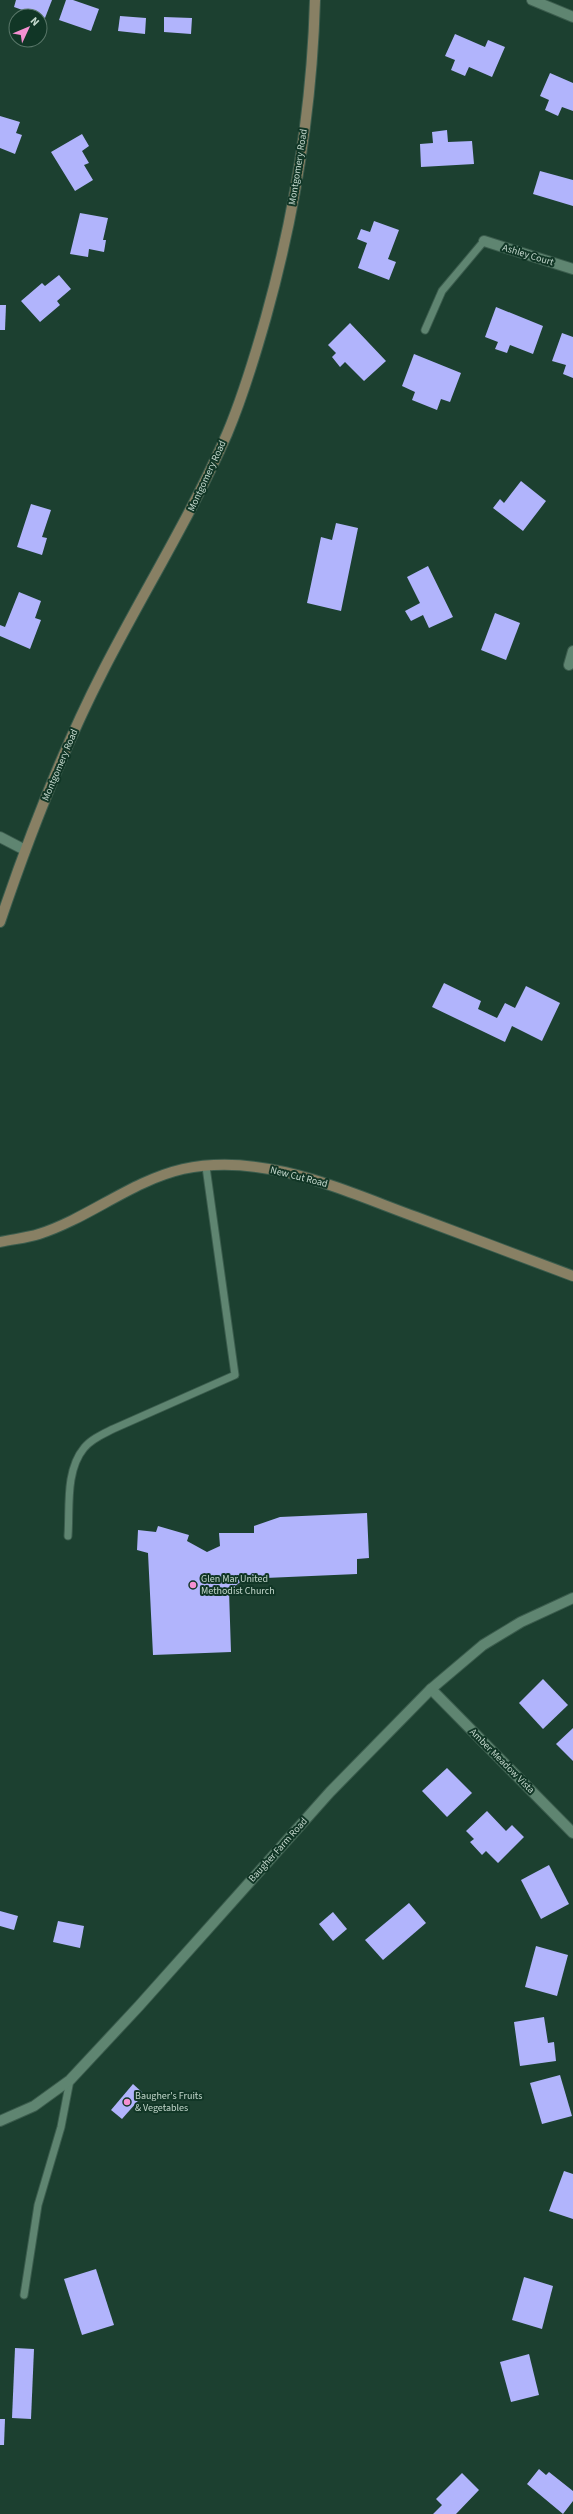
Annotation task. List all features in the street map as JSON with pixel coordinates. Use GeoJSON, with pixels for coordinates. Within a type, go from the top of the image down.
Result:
{"type":"FeatureCollection","features":[{"type":"Feature","properties":{"kind":"main road","name":"Montgomery Road"},"geometry":{"type":"LineString","coordinates":[[0,922],[25,850],[71,738],[104,670],[195,503],[228,432],[253,361],[276,280],[295,197],[313,54],[314,0]]}},
{"type":"Feature","properties":{"kind":"main road","name":"New Cut Road"},"geometry":{"type":"LineString","coordinates":[[0,1242],[39,1234],[74,1219],[133,1188],[183,1169],[224,1166],[277,1169],[321,1181],[573,1276]]}},
{"type":"Feature","properties":{"kind":"street"},"geometry":{"type":"LineString","coordinates":[[532,0],[573,17]]}},
{"type":"Feature","properties":{"kind":"street","name":"Ashley Court"},"geometry":{"type":"LineString","coordinates":[[484,241],[573,269]]}},
{"type":"Feature","properties":{"kind":"street"},"geometry":{"type":"LineString","coordinates":[[569,665],[573,652]]}},
{"type":"Feature","properties":{"kind":"street"},"geometry":{"type":"LineString","coordinates":[[0,838],[25,850]]}},
{"type":"Feature","properties":{"kind":"street","name":"Baugher Farm Road"},"geometry":{"type":"LineString","coordinates":[[0,2121],[34,2106],[70,2080],[139,2006],[330,1792],[431,1689],[483,1644],[521,1622],[573,1598]]}},
{"type":"Feature","properties":{"kind":"street","name":"Amber Meadow Vista"},"geometry":{"type":"LineString","coordinates":[[431,1689],[573,1833]]}},
{"type":"Feature","properties":{"kind":"lane"},"geometry":{"type":"LineString","coordinates":[[425,330],[442,291],[484,241]]}},
{"type":"Feature","properties":{"kind":"lane"},"geometry":{"type":"LineString","coordinates":[[68,1536],[72,1475],[84,1448],[94,1439],[113,1429],[235,1375],[206,1167]]}},
{"type":"Feature","properties":{"kind":"lane"},"geometry":{"type":"LineString","coordinates":[[24,2295],[38,2205],[61,2127],[70,2080]]}},
{"type":"Feature","properties":{"kind":"building"},"geometry":{"type":"Polygon","coordinates":[[[16,0],[52,0],[48,10],[48,8],[14,7],[16,0]]]}},
{"type":"Feature","properties":{"kind":"building"},"geometry":{"type":"Polygon","coordinates":[[[66,0],[73,0],[99,9],[91,31],[59,20],[66,0]]]}},
{"type":"Feature","properties":{"kind":"building"},"geometry":{"type":"Polygon","coordinates":[[[120,16],[146,18],[145,34],[118,31],[120,16]]]}},
{"type":"Feature","properties":{"kind":"building"},"geometry":{"type":"Polygon","coordinates":[[[164,17],[192,18],[191,34],[164,32],[164,17]]]}},
{"type":"Feature","properties":{"kind":"building"},"geometry":{"type":"Polygon","coordinates":[[[455,34],[485,47],[488,40],[505,47],[492,77],[469,67],[465,76],[451,70],[455,60],[445,56],[455,34]]]}},
{"type":"Feature","properties":{"kind":"building"},"geometry":{"type":"Polygon","coordinates":[[[550,73],[573,83],[573,111],[562,107],[558,116],[545,110],[549,100],[540,96],[550,73]]]}},
{"type":"Feature","properties":{"kind":"building"},"geometry":{"type":"Polygon","coordinates":[[[0,116],[20,122],[16,133],[22,135],[15,154],[0,148],[0,116]]]}},
{"type":"Feature","properties":{"kind":"building"},"geometry":{"type":"Polygon","coordinates":[[[447,130],[448,142],[472,141],[474,164],[421,167],[420,144],[433,143],[432,132],[447,130]]]}},
{"type":"Feature","properties":{"kind":"building"},"geometry":{"type":"Polygon","coordinates":[[[82,134],[89,146],[82,151],[89,163],[84,165],[93,180],[75,191],[51,152],[82,134]]]}},
{"type":"Feature","properties":{"kind":"building"},"geometry":{"type":"Polygon","coordinates":[[[540,171],[573,180],[573,206],[533,194],[540,171]]]}},
{"type":"Feature","properties":{"kind":"building"},"geometry":{"type":"Polygon","coordinates":[[[80,213],[108,218],[103,240],[106,240],[104,252],[89,249],[88,257],[70,254],[80,213]]]}},
{"type":"Feature","properties":{"kind":"building"},"geometry":{"type":"Polygon","coordinates":[[[374,221],[399,230],[388,259],[396,262],[389,280],[358,268],[367,243],[357,239],[361,229],[370,232],[374,221]]]}},
{"type":"Feature","properties":{"kind":"building"},"geometry":{"type":"Polygon","coordinates":[[[59,275],[71,289],[57,301],[60,305],[40,322],[21,301],[42,283],[45,286],[59,275]]]}},
{"type":"Feature","properties":{"kind":"building"},"geometry":{"type":"Polygon","coordinates":[[[0,305],[6,305],[5,330],[0,330],[0,305]]]}},
{"type":"Feature","properties":{"kind":"building"},"geometry":{"type":"Polygon","coordinates":[[[496,307],[543,326],[533,354],[510,345],[507,353],[495,349],[498,342],[485,337],[496,307]]]}},
{"type":"Feature","properties":{"kind":"building"},"geometry":{"type":"Polygon","coordinates":[[[350,323],[386,361],[364,381],[345,362],[340,367],[332,357],[336,353],[328,345],[350,323]]]}},
{"type":"Feature","properties":{"kind":"building"},"geometry":{"type":"Polygon","coordinates":[[[562,333],[573,337],[573,378],[563,374],[566,365],[552,361],[562,333]]]}},
{"type":"Feature","properties":{"kind":"building"},"geometry":{"type":"Polygon","coordinates":[[[414,354],[461,373],[450,402],[441,399],[437,410],[412,400],[415,392],[402,386],[414,354]]]}},
{"type":"Feature","properties":{"kind":"building"},"geometry":{"type":"Polygon","coordinates":[[[521,481],[546,501],[523,531],[493,508],[500,499],[504,503],[521,481]]]}},
{"type":"Feature","properties":{"kind":"building"},"geometry":{"type":"Polygon","coordinates":[[[31,504],[51,510],[42,537],[47,538],[42,555],[17,547],[31,504]]]}},
{"type":"Feature","properties":{"kind":"building"},"geometry":{"type":"Polygon","coordinates":[[[336,523],[358,528],[341,611],[307,603],[321,537],[332,540],[336,523]]]}},
{"type":"Feature","properties":{"kind":"building"},"geometry":{"type":"Polygon","coordinates":[[[428,566],[453,617],[429,628],[423,615],[411,621],[405,611],[420,603],[407,577],[428,566]]]}},
{"type":"Feature","properties":{"kind":"building"},"geometry":{"type":"Polygon","coordinates":[[[19,592],[41,601],[35,618],[41,620],[30,649],[0,636],[0,625],[5,627],[19,592]]]}},
{"type":"Feature","properties":{"kind":"building"},"geometry":{"type":"Polygon","coordinates":[[[495,613],[520,623],[506,660],[481,650],[495,613]]]}},
{"type":"Feature","properties":{"kind":"building"},"geometry":{"type":"Polygon","coordinates":[[[444,983],[481,1001],[478,1009],[497,1018],[505,1003],[515,1008],[526,986],[560,1003],[542,1041],[512,1026],[505,1042],[432,1007],[444,983]]]}},
{"type":"Feature","properties":{"kind":"building","name":"Glen Mar United Methodist Church"},"geometry":{"type":"Polygon","coordinates":[[[367,1513],[369,1558],[357,1559],[357,1574],[244,1579],[229,1591],[231,1652],[153,1655],[148,1553],[137,1550],[138,1530],[156,1532],[158,1526],[189,1535],[187,1541],[207,1552],[220,1546],[219,1533],[254,1533],[254,1526],[280,1517],[367,1513]]]}},
{"type":"Feature","properties":{"kind":"building"},"geometry":{"type":"Polygon","coordinates":[[[543,1679],[568,1705],[543,1729],[519,1703],[543,1679]]]}},
{"type":"Feature","properties":{"kind":"building"},"geometry":{"type":"Polygon","coordinates":[[[573,1728],[573,1761],[556,1744],[573,1728]]]}},
{"type":"Feature","properties":{"kind":"building"},"geometry":{"type":"Polygon","coordinates":[[[447,1768],[472,1793],[447,1817],[422,1791],[447,1768]]]}},
{"type":"Feature","properties":{"kind":"building"},"geometry":{"type":"Polygon","coordinates":[[[487,1811],[506,1831],[512,1825],[524,1837],[498,1863],[486,1851],[482,1855],[470,1842],[474,1839],[466,1831],[487,1811]]]}},
{"type":"Feature","properties":{"kind":"building"},"geometry":{"type":"Polygon","coordinates":[[[549,1865],[569,1904],[541,1919],[521,1880],[549,1865]]]}},
{"type":"Feature","properties":{"kind":"building"},"geometry":{"type":"Polygon","coordinates":[[[409,1903],[426,1923],[383,1960],[365,1940],[409,1903]]]}},
{"type":"Feature","properties":{"kind":"building"},"geometry":{"type":"Polygon","coordinates":[[[0,1911],[18,1916],[14,1930],[0,1926],[0,1911]]]}},
{"type":"Feature","properties":{"kind":"building"},"geometry":{"type":"Polygon","coordinates":[[[333,1912],[347,1929],[333,1941],[319,1924],[333,1912]]]}},
{"type":"Feature","properties":{"kind":"building"},"geometry":{"type":"Polygon","coordinates":[[[58,1921],[84,1926],[80,1948],[53,1942],[58,1921]]]}},
{"type":"Feature","properties":{"kind":"building"},"geometry":{"type":"Polygon","coordinates":[[[536,1946],[568,1955],[557,1996],[525,1987],[536,1946]]]}},
{"type":"Feature","properties":{"kind":"building"},"geometry":{"type":"Polygon","coordinates":[[[544,2017],[548,2043],[554,2042],[556,2061],[520,2066],[514,2022],[544,2017]]]}},
{"type":"Feature","properties":{"kind":"building"},"geometry":{"type":"Polygon","coordinates":[[[560,2075],[572,2116],[542,2124],[530,2083],[560,2075]]]}},
{"type":"Feature","properties":{"kind":"building","name":"Baugher's Fruits & Vegetables"},"geometry":{"type":"Polygon","coordinates":[[[133,2084],[144,2094],[122,2119],[111,2110],[133,2084]]]}},
{"type":"Feature","properties":{"kind":"building"},"geometry":{"type":"Polygon","coordinates":[[[564,2171],[573,2174],[573,2219],[549,2211],[564,2171]]]}},
{"type":"Feature","properties":{"kind":"building"},"geometry":{"type":"Polygon","coordinates":[[[96,2269],[114,2325],[82,2335],[64,2279],[96,2269]]]}},
{"type":"Feature","properties":{"kind":"building"},"geometry":{"type":"Polygon","coordinates":[[[524,2277],[553,2286],[542,2329],[512,2320],[524,2277]]]}},
{"type":"Feature","properties":{"kind":"building"},"geometry":{"type":"Polygon","coordinates":[[[15,2348],[34,2349],[31,2419],[12,2418],[15,2348]]]}},
{"type":"Feature","properties":{"kind":"building"},"geometry":{"type":"Polygon","coordinates":[[[529,2354],[539,2395],[511,2402],[500,2362],[529,2354]]]}},
{"type":"Feature","properties":{"kind":"building"},"geometry":{"type":"Polygon","coordinates":[[[0,2419],[5,2419],[4,2445],[0,2445],[0,2419]]]}},
{"type":"Feature","properties":{"kind":"building"},"geometry":{"type":"Polygon","coordinates":[[[539,2469],[546,2475],[549,2472],[573,2491],[573,2501],[563,2514],[527,2484],[539,2469]]]}},
{"type":"Feature","properties":{"kind":"building"},"geometry":{"type":"Polygon","coordinates":[[[462,2473],[479,2490],[456,2514],[433,2514],[442,2505],[436,2499],[462,2473]]]}},
{"type":"Feature","properties":{"kind":"place","name":"Glen Mar United Methodist Church"},"geometry":{"type":"Point","coordinates":[193,1585]}},
{"type":"Feature","properties":{"kind":"place","name":"Baugher's Fruits & Vegetables"},"geometry":{"type":"Point","coordinates":[127,2102]}}]}
